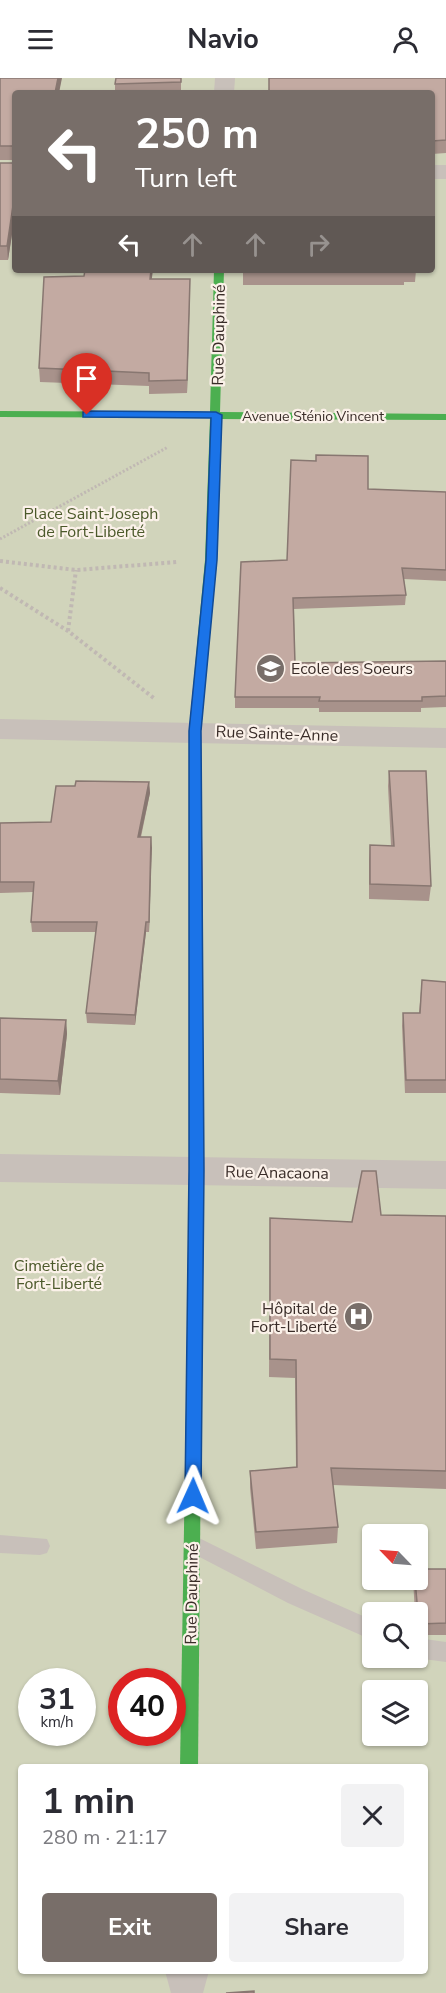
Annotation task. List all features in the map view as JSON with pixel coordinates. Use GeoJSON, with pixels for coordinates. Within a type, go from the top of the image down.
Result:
{"type":"FeatureCollection","features":[{"type":"Feature","properties":{"kind":"street","name":"Rue Dauphiné"},"geometry":{"type":"LineString","coordinates":[[189,1764],[196,1170],[195,731],[211,560],[219,273]]}},
{"type":"Feature","properties":{"kind":"street","name":"Avenue Sténio Vincent"},"geometry":{"type":"LineString","coordinates":[[0,414],[446,417]]}},
{"type":"Feature","properties":{"kind":"street","name":"Rue Sainte-Anne"},"geometry":{"type":"LineString","coordinates":[[0,729],[195,731],[446,738]]}},
{"type":"Feature","properties":{"kind":"street","name":"Rue Anacaona"},"geometry":{"type":"LineString","coordinates":[[0,1168],[446,1175]]}},
{"type":"Feature","properties":{"kind":"lane"},"geometry":{"type":"LineString","coordinates":[[192,1543],[295,1596],[362,1626]]}},
{"type":"Feature","properties":{"kind":"lane"},"geometry":{"type":"LineString","coordinates":[[0,1544],[40,1546]]}},
{"type":"Feature","properties":{"kind":"lane"},"geometry":{"type":"LineString","coordinates":[[428,1650],[446,1652]]}},
{"type":"Feature","properties":{"kind":"path"},"geometry":{"type":"LineString","coordinates":[[0,539],[184,438],[216,415]]}},
{"type":"Feature","properties":{"kind":"path"},"geometry":{"type":"LineString","coordinates":[[0,561],[76,570],[211,560]]}},
{"type":"Feature","properties":{"kind":"path"},"geometry":{"type":"LineString","coordinates":[[68,631],[76,570]]}},
{"type":"Feature","properties":{"kind":"path"},"geometry":{"type":"LineString","coordinates":[[0,588],[68,631],[195,731]]}},
{"type":"Feature","properties":{"kind":"green space"},"geometry":{"type":"Polygon","coordinates":[[[0,78],[446,78],[446,1993],[0,1993],[0,78]]]}},
{"type":"Feature","properties":{"kind":"building"},"geometry":{"type":"Polygon","coordinates":[[[0,78],[58,78],[56,90],[12,90],[12,146],[0,146],[0,78]]]}},
{"type":"Feature","properties":{"kind":"building"},"geometry":{"type":"Polygon","coordinates":[[[116,78],[181,78],[181,82],[115,84],[116,78]]]}},
{"type":"Feature","properties":{"kind":"building"},"geometry":{"type":"Polygon","coordinates":[[[269,78],[446,78],[446,140],[435,141],[435,90],[269,90],[269,78]]]}},
{"type":"Feature","properties":{"kind":"building"},"geometry":{"type":"Polygon","coordinates":[[[0,163],[12,163],[12,212],[7,246],[0,246],[0,163]]]}},
{"type":"Feature","properties":{"kind":"building"},"geometry":{"type":"Polygon","coordinates":[[[84,273],[151,273],[150,279],[190,279],[187,380],[149,381],[149,373],[39,368],[44,277],[84,276],[84,273]]]}},
{"type":"Feature","properties":{"kind":"building"},"geometry":{"type":"Polygon","coordinates":[[[316,455],[368,456],[368,489],[446,492],[446,570],[402,568],[406,595],[293,598],[295,663],[446,661],[446,696],[422,697],[422,701],[319,701],[320,697],[235,697],[241,562],[287,560],[291,460],[316,461],[316,455]]]}},
{"type":"Feature","properties":{"kind":"building"},"geometry":{"type":"Polygon","coordinates":[[[389,771],[426,771],[431,886],[370,884],[370,845],[394,846],[389,771]]]}},
{"type":"Feature","properties":{"kind":"building"},"geometry":{"type":"Polygon","coordinates":[[[76,781],[149,782],[138,837],[151,837],[149,922],[146,922],[135,1015],[86,1013],[97,922],[31,922],[34,882],[0,882],[0,823],[51,822],[56,786],[75,786],[76,781]]]}},
{"type":"Feature","properties":{"kind":"building"},"geometry":{"type":"Polygon","coordinates":[[[422,980],[446,982],[446,1080],[406,1080],[403,1013],[420,1013],[422,980]]]}},
{"type":"Feature","properties":{"kind":"building"},"geometry":{"type":"Polygon","coordinates":[[[0,1018],[66,1020],[58,1081],[0,1079],[0,1018]]]}},
{"type":"Feature","properties":{"kind":"building","name":"Hôpital de Fort-Liberté"},"geometry":{"type":"Polygon","coordinates":[[[362,1171],[376,1171],[381,1215],[446,1216],[446,1471],[331,1468],[338,1527],[256,1532],[250,1471],[297,1467],[296,1360],[270,1359],[270,1218],[352,1222],[362,1171]]]}},
{"type":"Feature","properties":{"kind":"building"},"geometry":{"type":"Polygon","coordinates":[[[428,1569],[446,1569],[446,1623],[428,1624],[428,1602],[417,1602],[416,1590],[428,1590],[428,1569]]]}},
{"type":"Feature","properties":{"kind":"building"},"geometry":{"type":"Polygon","coordinates":[[[254,1991],[254,1993],[226,1993],[254,1991]]]}},
{"type":"Feature","properties":{"kind":"traffic: fast"},"geometry":{"type":"LineString","coordinates":[[199,688],[211,560],[219,273]]}},
{"type":"Feature","properties":{"kind":"traffic: fast"},"geometry":{"type":"LineString","coordinates":[[0,414],[446,417]]}},
{"type":"Feature","properties":{"kind":"traffic: fast"},"geometry":{"type":"LineString","coordinates":[[189,1764],[196,1231]]}},
{"type":"Feature","properties":{"kind":"traffic: slow"},"geometry":{"type":"LineString","coordinates":[[196,940],[196,1231]]}},
{"type":"Feature","properties":{"kind":"traffic: jam"},"geometry":{"type":"LineString","coordinates":[[196,940],[195,731],[199,688]]}},
{"type":"Feature","properties":{"kind":"place","name":"Ecole des Soeurs"},"geometry":{"type":"Point","coordinates":[270,668]}},
{"type":"Feature","properties":{"kind":"place","name":"Hôpital de Fort-Liberté"},"geometry":{"type":"Point","coordinates":[358,1317]}},
{"type":"Feature","properties":{"kind":"route"},"geometry":{"type":"LineString","coordinates":[[87,415],[216,415],[211,560],[195,731],[196,1170],[193,1496]]}},
{"type":"Feature","properties":{"kind":"park label","name":"Place Saint-Joseph de Fort-Liberté"},"geometry":{"type":"Point","coordinates":[91,522]}},
{"type":"Feature","properties":{"kind":"park label","name":"Cimetière de Fort-Liberté"},"geometry":{"type":"Point","coordinates":[59,1274]}}]}
